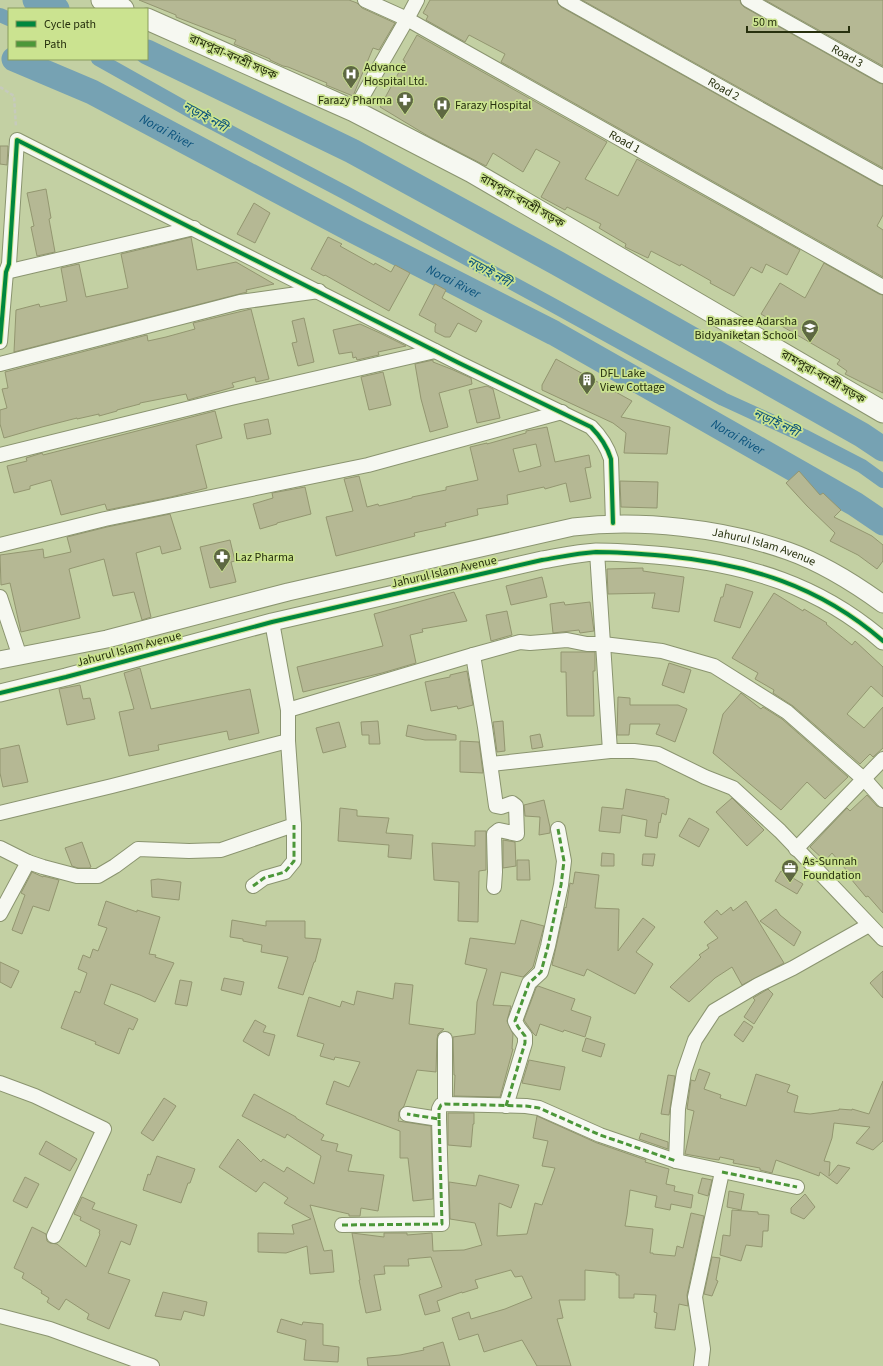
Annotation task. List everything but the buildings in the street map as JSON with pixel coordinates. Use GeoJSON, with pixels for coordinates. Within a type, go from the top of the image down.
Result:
{"type":"FeatureCollection","features":[{"type":"Feature","properties":{"kind":"main road"},"geometry":{"type":"LineString","coordinates":[[102,0],[121,8]]}},
{"type":"Feature","properties":{"kind":"main road","name":"রামপুরা-বনশ্রী সড়ক"},"geometry":{"type":"LineString","coordinates":[[148,20],[354,111],[472,172],[883,412]]}},
{"type":"Feature","properties":{"kind":"street","name":"Road 1"},"geometry":{"type":"LineString","coordinates":[[365,0],[407,19],[883,287]]}},
{"type":"Feature","properties":{"kind":"street"},"geometry":{"type":"LineString","coordinates":[[354,111],[417,0]]}},
{"type":"Feature","properties":{"kind":"street","name":"Road 2"},"geometry":{"type":"LineString","coordinates":[[564,0],[883,178]]}},
{"type":"Feature","properties":{"kind":"street","name":"Road 3"},"geometry":{"type":"LineString","coordinates":[[748,0],[883,76]]}},
{"type":"Feature","properties":{"kind":"street"},"geometry":{"type":"LineString","coordinates":[[0,342],[6,272],[9,264],[17,140],[319,291],[435,351],[591,427],[599,435],[608,449],[611,459],[613,524]]}},
{"type":"Feature","properties":{"kind":"street"},"geometry":{"type":"LineString","coordinates":[[6,272],[194,228]]}},
{"type":"Feature","properties":{"kind":"street"},"geometry":{"type":"LineString","coordinates":[[0,364],[240,302],[319,291]]}},
{"type":"Feature","properties":{"kind":"street"},"geometry":{"type":"LineString","coordinates":[[0,455],[231,398],[435,351]]}},
{"type":"Feature","properties":{"kind":"street"},"geometry":{"type":"LineString","coordinates":[[0,544],[105,520],[368,465],[562,412]]}},
{"type":"Feature","properties":{"kind":"street","name":"Jahurul Islam Avenue"},"geometry":{"type":"LineString","coordinates":[[0,660],[107,639],[288,592],[573,527],[613,524],[661,526],[695,530],[736,537],[789,551],[860,588],[883,604]]}},
{"type":"Feature","properties":{"kind":"street"},"geometry":{"type":"LineString","coordinates":[[597,552],[610,752]]}},
{"type":"Feature","properties":{"kind":"street","name":"Jahurul Islam Avenue"},"geometry":{"type":"LineString","coordinates":[[0,693],[272,622],[542,560],[597,552],[647,554],[722,563],[785,581],[846,612],[883,641]]}},
{"type":"Feature","properties":{"kind":"street"},"geometry":{"type":"LineString","coordinates":[[0,597],[20,657]]}},
{"type":"Feature","properties":{"kind":"street"},"geometry":{"type":"LineString","coordinates":[[253,886],[264,878],[285,872],[294,861],[294,825],[288,741],[288,710],[272,622]]}},
{"type":"Feature","properties":{"kind":"street"},"geometry":{"type":"LineString","coordinates":[[288,710],[520,642],[530,644],[567,640],[587,644],[603,644],[662,651],[714,666],[787,712],[864,779],[883,800]]}},
{"type":"Feature","properties":{"kind":"street"},"geometry":{"type":"LineString","coordinates":[[473,655],[491,764],[496,806],[501,807],[514,803],[516,806],[517,834],[499,830],[494,834],[494,887]]}},
{"type":"Feature","properties":{"kind":"street"},"geometry":{"type":"LineString","coordinates":[[0,813],[288,741]]}},
{"type":"Feature","properties":{"kind":"street"},"geometry":{"type":"LineString","coordinates":[[491,764],[610,752],[634,751],[658,754],[705,777],[733,788],[780,832],[883,939]]}},
{"type":"Feature","properties":{"kind":"street"},"geometry":{"type":"LineString","coordinates":[[796,849],[883,759]]}},
{"type":"Feature","properties":{"kind":"street"},"geometry":{"type":"LineString","coordinates":[[0,848],[28,862],[77,876],[98,876],[115,866],[138,849],[189,851],[221,850],[294,825]]}},
{"type":"Feature","properties":{"kind":"street"},"geometry":{"type":"LineString","coordinates":[[506,1106],[525,1043],[525,1036],[515,1021],[529,983],[541,972],[562,885],[564,862],[558,828]]}},
{"type":"Feature","properties":{"kind":"street"},"geometry":{"type":"LineString","coordinates":[[0,914],[28,862]]}},
{"type":"Feature","properties":{"kind":"street"},"geometry":{"type":"LineString","coordinates":[[676,1161],[678,1109],[684,1072],[695,1040],[714,1011],[758,985],[793,968],[869,925]]}},
{"type":"Feature","properties":{"kind":"street"},"geometry":{"type":"LineString","coordinates":[[445,1039],[446,1104]]}},
{"type":"Feature","properties":{"kind":"street"},"geometry":{"type":"LineString","coordinates":[[0,1083],[35,1096],[104,1129],[54,1236]]}},
{"type":"Feature","properties":{"kind":"street"},"geometry":{"type":"LineString","coordinates":[[342,1225],[442,1224],[439,1109],[441,1105],[446,1104],[526,1106],[539,1108],[600,1135],[676,1161],[797,1187]]}},
{"type":"Feature","properties":{"kind":"street"},"geometry":{"type":"LineString","coordinates":[[407,1114],[439,1119]]}},
{"type":"Feature","properties":{"kind":"street"},"geometry":{"type":"LineString","coordinates":[[701,1366],[703,1349],[695,1297],[722,1172]]}},
{"type":"Feature","properties":{"kind":"street"},"geometry":{"type":"LineString","coordinates":[[0,1316],[50,1329],[152,1366]]}},
{"type":"Feature","properties":{"kind":"path"},"geometry":{"type":"LineString","coordinates":[[0,87],[14,96],[17,140]]}},
{"type":"Feature","properties":{"kind":"waterway","name":"Norai River"},"geometry":{"type":"LineString","coordinates":[[35,0],[55,8]]}},
{"type":"Feature","properties":{"kind":"waterway","name":"নড়াই নদী"},"geometry":{"type":"LineString","coordinates":[[0,15],[8,19]]}},
{"type":"Feature","properties":{"kind":"waterway","name":"Norai River"},"geometry":{"type":"LineString","coordinates":[[148,52],[352,151],[557,263],[862,435],[883,449]]}},
{"type":"Feature","properties":{"kind":"waterway","name":"Norai River"},"geometry":{"type":"LineString","coordinates":[[16,60],[92,92],[352,230],[554,333],[855,504],[883,523]]}},
{"type":"Feature","properties":{"kind":"waterway","name":"নড়াই নদী"},"geometry":{"type":"LineString","coordinates":[[100,60],[194,113],[344,192],[723,399],[804,436],[862,466],[883,481]]}},
{"type":"Feature","properties":{"kind":"marked path"},"geometry":{"type":"LineString","coordinates":[[253,886],[264,878],[285,872],[294,861],[294,825]]}},
{"type":"Feature","properties":{"kind":"marked path"},"geometry":{"type":"LineString","coordinates":[[506,1106],[525,1043],[525,1036],[515,1021],[529,983],[541,972],[561,885],[564,861],[558,829]]}},
{"type":"Feature","properties":{"kind":"marked path"},"geometry":{"type":"LineString","coordinates":[[439,1119],[439,1109],[441,1105],[445,1104],[526,1106],[539,1108],[600,1135],[676,1161]]}},
{"type":"Feature","properties":{"kind":"marked path"},"geometry":{"type":"LineString","coordinates":[[342,1225],[442,1224],[439,1119],[407,1114]]}},
{"type":"Feature","properties":{"kind":"marked path"},"geometry":{"type":"LineString","coordinates":[[722,1172],[797,1187]]}},
{"type":"Feature","properties":{"kind":"cycle path"},"geometry":{"type":"LineString","coordinates":[[0,342],[6,272],[9,264],[17,140],[459,363],[591,427],[598,434],[608,450],[611,459],[613,523]]}},
{"type":"Feature","properties":{"kind":"cycle path"},"geometry":{"type":"LineString","coordinates":[[0,693],[272,622],[542,560],[596,552],[666,556],[726,565],[754,572],[782,581],[808,592],[859,622],[883,641]]}},
{"type":"Feature","properties":{"kind":"place","name":"Advance Hospital Ltd."},"geometry":{"type":"Point","coordinates":[351,89]}},
{"type":"Feature","properties":{"kind":"place","name":"Farazy Pharma"},"geometry":{"type":"Point","coordinates":[405,115]}},
{"type":"Feature","properties":{"kind":"place","name":"Farazy Hospital"},"geometry":{"type":"Point","coordinates":[442,120]}},
{"type":"Feature","properties":{"kind":"place","name":"Banasree Adarsha Bidyaniketan School"},"geometry":{"type":"Point","coordinates":[810,343]}},
{"type":"Feature","properties":{"kind":"place","name":"DFL Lake View Cottage"},"geometry":{"type":"Point","coordinates":[587,395]}},
{"type":"Feature","properties":{"kind":"place","name":"Laz Pharma"},"geometry":{"type":"Point","coordinates":[222,572]}},
{"type":"Feature","properties":{"kind":"place","name":"As-Sunnah Foundation"},"geometry":{"type":"Point","coordinates":[790,883]}}]}
